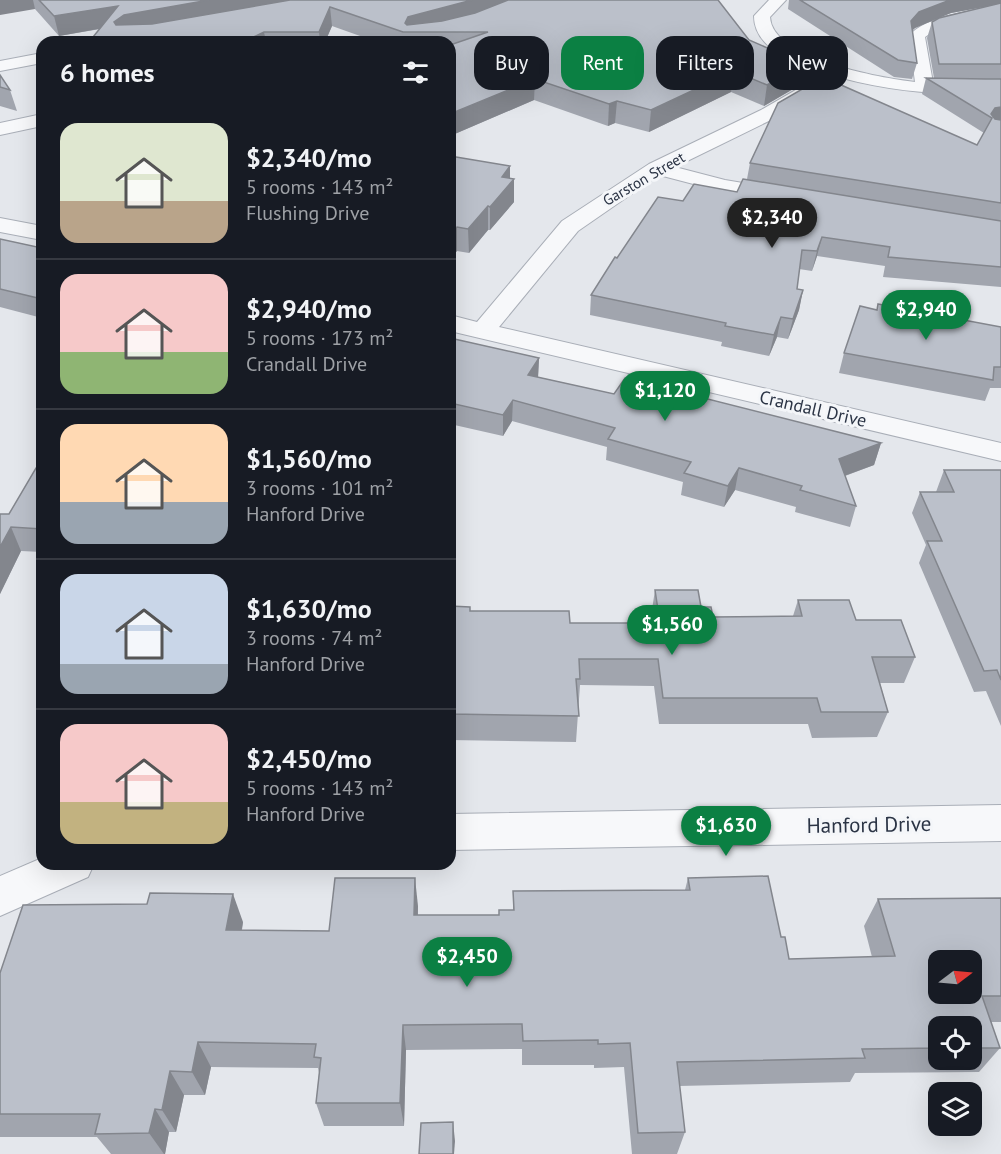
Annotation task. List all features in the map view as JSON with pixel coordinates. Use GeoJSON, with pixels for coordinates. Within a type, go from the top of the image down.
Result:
{"type":"FeatureCollection","features":[{"type":"Feature","properties":{"kind":"street"},"geometry":{"type":"LineString","coordinates":[[769,36],[763,29],[762,16],[778,0]]}},
{"type":"Feature","properties":{"kind":"street"},"geometry":{"type":"LineString","coordinates":[[925,88],[916,36],[928,27],[1001,10]]}},
{"type":"Feature","properties":{"kind":"street"},"geometry":{"type":"LineString","coordinates":[[0,66],[36,59]]}},
{"type":"Feature","properties":{"kind":"street"},"geometry":{"type":"LineString","coordinates":[[848,74],[881,82],[925,88],[1000,88]]}},
{"type":"Feature","properties":{"kind":"street","name":"Garston Street"},"geometry":{"type":"LineString","coordinates":[[483,330],[570,226],[656,168],[768,114],[809,90]]}},
{"type":"Feature","properties":{"kind":"street"},"geometry":{"type":"LineString","coordinates":[[0,129],[36,121]]}},
{"type":"Feature","properties":{"kind":"street"},"geometry":{"type":"LineString","coordinates":[[656,168],[724,186],[805,199]]}},
{"type":"Feature","properties":{"kind":"street"},"geometry":{"type":"LineString","coordinates":[[0,225],[36,232]]}},
{"type":"Feature","properties":{"kind":"street","name":"Crandall Drive"},"geometry":{"type":"LineString","coordinates":[[456,324],[1001,452]]}},
{"type":"Feature","properties":{"kind":"street","name":"Hanford Drive"},"geometry":{"type":"LineString","coordinates":[[456,832],[1001,823]]}},
{"type":"Feature","properties":{"kind":"street"},"geometry":{"type":"LineString","coordinates":[[0,897],[60,870]]}},
{"type":"Feature","properties":{"kind":"building"},"geometry":{"type":"Polygon","coordinates":[[[39,0],[209,0],[124,15],[114,22],[116,25],[152,24],[290,0],[472,0],[408,17],[405,23],[407,25],[442,21],[475,13],[508,0],[718,0],[746,36],[656,36],[656,90],[694,90],[651,110],[617,101],[609,104],[568,90],[644,90],[644,36],[561,36],[561,88],[549,84],[549,36],[476,36],[488,32],[403,32],[330,7],[319,32],[264,32],[256,36],[94,36],[118,6],[54,16],[39,0]]]}},
{"type":"Feature","properties":{"kind":"building"},"geometry":{"type":"Polygon","coordinates":[[[800,0],[950,0],[919,12],[911,21],[917,63],[898,60],[800,0]]]}},
{"type":"Feature","properties":{"kind":"building"},"geometry":{"type":"Polygon","coordinates":[[[1001,3],[1001,64],[939,64],[932,22],[939,18],[1001,3]]]}},
{"type":"Feature","properties":{"kind":"building"},"geometry":{"type":"Polygon","coordinates":[[[474,37],[474,90],[508,90],[456,112],[456,43],[474,37]]]}},
{"type":"Feature","properties":{"kind":"building"},"geometry":{"type":"Polygon","coordinates":[[[754,42],[766,47],[766,85],[754,79],[754,42]]]}},
{"type":"Feature","properties":{"kind":"building"},"geometry":{"type":"Polygon","coordinates":[[[0,75],[10,90],[0,87],[0,75]]]}},
{"type":"Feature","properties":{"kind":"building"},"geometry":{"type":"Polygon","coordinates":[[[926,78],[1001,79],[1001,107],[995,108],[991,114],[995,119],[1001,120],[1001,203],[750,163],[778,103],[800,90],[848,90],[848,88],[977,145],[992,118],[926,78]]]}},
{"type":"Feature","properties":{"kind":"building"},"geometry":{"type":"Polygon","coordinates":[[[456,157],[510,166],[502,177],[514,179],[490,207],[488,206],[468,229],[457,227],[456,157]]]}},
{"type":"Feature","properties":{"kind":"building"},"geometry":{"type":"Polygon","coordinates":[[[743,179],[1001,221],[1001,267],[888,257],[890,247],[822,237],[817,251],[802,250],[797,289],[803,290],[793,319],[781,317],[774,335],[591,295],[658,197],[683,201],[694,184],[737,192],[743,179]]]}},
{"type":"Feature","properties":{"kind":"building"},"geometry":{"type":"Polygon","coordinates":[[[0,239],[36,247],[36,298],[0,289],[0,239]]]}},
{"type":"Feature","properties":{"kind":"building"},"geometry":{"type":"Polygon","coordinates":[[[878,304],[1001,327],[1001,367],[994,367],[993,380],[844,353],[860,306],[877,310],[878,304]]]}},
{"type":"Feature","properties":{"kind":"building"},"geometry":{"type":"Polygon","coordinates":[[[456,339],[539,358],[528,375],[614,394],[625,378],[881,443],[839,459],[856,506],[800,490],[802,486],[739,468],[728,486],[684,473],[691,462],[608,439],[615,428],[513,400],[503,415],[456,404],[456,339]]]}},
{"type":"Feature","properties":{"kind":"building"},"geometry":{"type":"Polygon","coordinates":[[[36,468],[36,529],[11,527],[0,547],[0,514],[9,514],[36,468]]]}},
{"type":"Feature","properties":{"kind":"building"},"geometry":{"type":"Polygon","coordinates":[[[944,470],[1001,470],[1001,680],[997,670],[984,671],[927,541],[942,541],[920,492],[954,492],[944,470]]]}},
{"type":"Feature","properties":{"kind":"building"},"geometry":{"type":"Polygon","coordinates":[[[655,590],[698,590],[701,607],[711,607],[713,617],[802,616],[798,600],[849,600],[856,620],[901,620],[915,657],[872,657],[888,712],[821,712],[817,698],[663,698],[658,659],[579,659],[580,679],[576,679],[579,716],[456,714],[456,606],[470,607],[470,611],[569,611],[570,623],[660,623],[655,590]]]}},
{"type":"Feature","properties":{"kind":"building"},"geometry":{"type":"Polygon","coordinates":[[[768,876],[781,937],[785,937],[789,959],[895,956],[878,899],[1001,898],[1001,996],[982,996],[1000,1048],[982,1048],[982,1016],[928,1016],[928,1048],[862,1049],[865,1058],[677,1062],[685,1132],[638,1133],[630,1043],[598,1044],[598,1040],[523,1041],[522,1024],[403,1025],[400,1103],[316,1103],[321,1058],[314,1057],[316,1044],[198,1042],[192,1072],[170,1071],[162,1110],[155,1109],[149,1133],[95,1134],[100,1114],[0,1114],[0,973],[23,905],[147,904],[150,893],[233,894],[226,930],[329,931],[335,878],[415,878],[414,915],[499,915],[499,910],[514,910],[513,891],[690,890],[688,878],[768,876]]]}},
{"type":"Feature","properties":{"kind":"building"},"geometry":{"type":"Polygon","coordinates":[[[453,1122],[453,1154],[419,1154],[421,1123],[453,1122]]]}}]}
